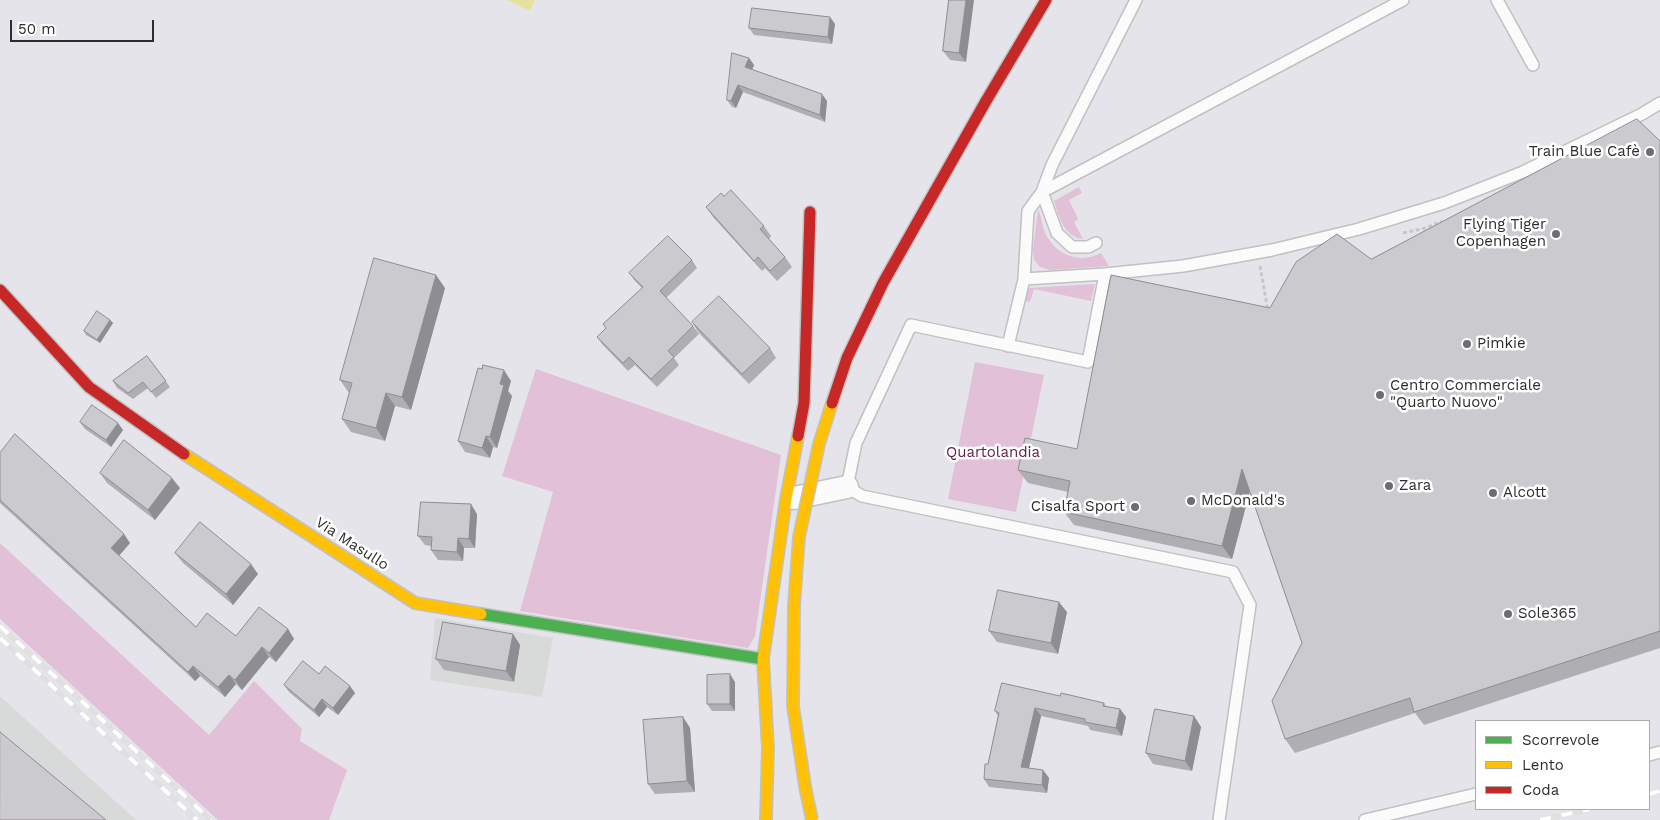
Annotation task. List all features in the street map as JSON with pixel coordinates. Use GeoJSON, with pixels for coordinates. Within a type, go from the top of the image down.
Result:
{"type":"FeatureCollection","features":[{"type":"Feature","properties":{"kind":"main road"},"geometry":{"type":"LineString","coordinates":[[812,820],[793,706],[794,606],[799,537],[819,444],[847,358],[882,283],[1046,0]]}},
{"type":"Feature","properties":{"kind":"main road"},"geometry":{"type":"LineString","coordinates":[[766,820],[768,748],[763,659],[786,500],[804,404],[810,212]]}},
{"type":"Feature","properties":{"kind":"main road","name":"Via Masullo"},"geometry":{"type":"LineString","coordinates":[[0,290],[88,387],[178,450],[415,603],[763,659]]}},
{"type":"Feature","properties":{"kind":"street"},"geometry":{"type":"LineString","coordinates":[[786,500],[847,487]]}},
{"type":"Feature","properties":{"kind":"lane"},"geometry":{"type":"LineString","coordinates":[[1008,346],[1024,279],[1028,211],[1042,192],[1052,165],[1136,0]]}},
{"type":"Feature","properties":{"kind":"lane"},"geometry":{"type":"LineString","coordinates":[[1042,192],[1403,0]]}},
{"type":"Feature","properties":{"kind":"lane"},"geometry":{"type":"LineString","coordinates":[[1497,0],[1533,65]]}},
{"type":"Feature","properties":{"kind":"lane"},"geometry":{"type":"LineString","coordinates":[[1024,279],[1105,274],[1183,266],[1272,250],[1359,229],[1444,203],[1523,172],[1642,114],[1660,103]]}},
{"type":"Feature","properties":{"kind":"lane"},"geometry":{"type":"LineString","coordinates":[[1042,192],[1057,233],[1072,247],[1088,247],[1096,243]]}},
{"type":"Feature","properties":{"kind":"lane"},"geometry":{"type":"LineString","coordinates":[[1105,274],[1088,362],[911,325],[856,443],[847,487],[862,496],[1233,572],[1250,605],[1219,820]]}},
{"type":"Feature","properties":{"kind":"lane"},"geometry":{"type":"LineString","coordinates":[[1365,820],[1475,794]]}},
{"type":"Feature","properties":{"kind":"path"},"geometry":{"type":"LineString","coordinates":[[1397,234],[1426,228],[1444,221]]}},
{"type":"Feature","properties":{"kind":"path"},"geometry":{"type":"LineString","coordinates":[[1251,267],[1267,264]]}},
{"type":"Feature","properties":{"kind":"path"},"geometry":{"type":"LineString","coordinates":[[1260,265],[1269,320]]}},
{"type":"Feature","properties":{"kind":"shaded area"},"geometry":{"type":"Polygon","coordinates":[[[507,0],[535,0],[530,11],[507,0]]]}},
{"type":"Feature","properties":{"kind":"shaded area"},"geometry":{"type":"Polygon","coordinates":[[[435,618],[553,638],[542,697],[430,680],[435,618]]]}},
{"type":"Feature","properties":{"kind":"shaded area"},"geometry":{"type":"Polygon","coordinates":[[[0,696],[136,820],[0,820],[0,696]]]}},
{"type":"Feature","properties":{"kind":"green space"},"geometry":{"type":"Polygon","coordinates":[[[1079,187],[1082,193],[1069,200],[1078,219],[1074,222],[1083,239],[1071,234],[1063,225],[1054,201],[1079,187]]]}},
{"type":"Feature","properties":{"kind":"green space"},"geometry":{"type":"Polygon","coordinates":[[[1038,211],[1048,238],[1060,251],[1068,255],[1084,258],[1101,253],[1109,266],[1050,270],[1040,267],[1034,260],[1033,248],[1038,211]]]}},
{"type":"Feature","properties":{"kind":"green space"},"geometry":{"type":"Polygon","coordinates":[[[1095,284],[1091,301],[1034,289],[1030,302],[1025,301],[1028,288],[1095,284]]]}},
{"type":"Feature","properties":{"kind":"green space","name":"Quartolandia"},"geometry":{"type":"Polygon","coordinates":[[[975,362],[1044,375],[1016,512],[948,499],[975,362]]]}},
{"type":"Feature","properties":{"kind":"green space"},"geometry":{"type":"Polygon","coordinates":[[[536,369],[781,455],[755,636],[748,648],[520,611],[553,492],[502,476],[536,369]]]}},
{"type":"Feature","properties":{"kind":"green space"},"geometry":{"type":"Polygon","coordinates":[[[0,543],[209,735],[254,681],[302,729],[300,741],[347,770],[329,820],[218,820],[0,619],[0,543]]]}},
{"type":"Feature","properties":{"kind":"building"},"geometry":{"type":"Polygon","coordinates":[[[949,0],[966,0],[959,53],[943,51],[949,0]]]}},
{"type":"Feature","properties":{"kind":"building"},"geometry":{"type":"Polygon","coordinates":[[[752,8],[830,17],[828,37],[749,28],[752,8]]]}},
{"type":"Feature","properties":{"kind":"building"},"geometry":{"type":"Polygon","coordinates":[[[732,53],[749,58],[745,67],[822,94],[820,115],[738,85],[731,101],[727,100],[732,53]]]}},
{"type":"Feature","properties":{"kind":"building","name":"Centro Commerciale \"Quarto Nuovo\""},"geometry":{"type":"Polygon","coordinates":[[[1637,119],[1660,141],[1660,631],[1414,712],[1410,698],[1285,739],[1272,701],[1302,643],[1242,469],[1222,546],[1064,512],[1070,481],[1018,470],[1025,438],[1077,449],[1111,275],[1270,308],[1296,262],[1337,234],[1371,259],[1637,119]]]}},
{"type":"Feature","properties":{"kind":"building"},"geometry":{"type":"Polygon","coordinates":[[[731,190],[764,226],[760,229],[785,257],[770,271],[758,257],[754,261],[706,207],[721,193],[724,196],[731,190]]]}},
{"type":"Feature","properties":{"kind":"building"},"geometry":{"type":"Polygon","coordinates":[[[668,236],[692,260],[660,291],[693,326],[668,351],[674,357],[651,379],[629,357],[623,363],[597,337],[606,328],[603,324],[643,287],[629,273],[668,236]]]}},
{"type":"Feature","properties":{"kind":"building"},"geometry":{"type":"Polygon","coordinates":[[[374,258],[436,275],[402,397],[386,393],[376,428],[342,419],[352,383],[340,380],[374,258]]]}},
{"type":"Feature","properties":{"kind":"building"},"geometry":{"type":"Polygon","coordinates":[[[719,296],[770,348],[742,374],[692,322],[719,296]]]}},
{"type":"Feature","properties":{"kind":"building"},"geometry":{"type":"Polygon","coordinates":[[[97,311],[110,320],[97,340],[84,331],[97,311]]]}},
{"type":"Feature","properties":{"kind":"building"},"geometry":{"type":"Polygon","coordinates":[[[147,356],[166,381],[151,392],[143,382],[128,393],[113,381],[147,356]]]}},
{"type":"Feature","properties":{"kind":"building"},"geometry":{"type":"Polygon","coordinates":[[[483,365],[504,370],[500,384],[504,385],[490,437],[486,436],[482,448],[458,441],[478,368],[482,369],[483,365]]]}},
{"type":"Feature","properties":{"kind":"building"},"geometry":{"type":"Polygon","coordinates":[[[92,405],[118,423],[106,440],[80,422],[92,405]]]}},
{"type":"Feature","properties":{"kind":"building"},"geometry":{"type":"Polygon","coordinates":[[[15,434],[124,534],[111,548],[196,627],[207,613],[236,636],[259,607],[288,629],[269,653],[262,647],[235,680],[229,675],[218,687],[193,666],[188,672],[0,500],[0,453],[15,434]]]}},
{"type":"Feature","properties":{"kind":"building"},"geometry":{"type":"Polygon","coordinates":[[[124,440],[172,478],[148,510],[100,473],[124,440]]]}},
{"type":"Feature","properties":{"kind":"building"},"geometry":{"type":"Polygon","coordinates":[[[421,502],[471,504],[469,539],[458,538],[457,552],[431,550],[432,537],[418,536],[421,502]]]}},
{"type":"Feature","properties":{"kind":"building"},"geometry":{"type":"Polygon","coordinates":[[[200,522],[251,564],[226,594],[175,553],[200,522]]]}},
{"type":"Feature","properties":{"kind":"building"},"geometry":{"type":"Polygon","coordinates":[[[998,590],[1059,602],[1051,643],[989,631],[998,590]]]}},
{"type":"Feature","properties":{"kind":"building"},"geometry":{"type":"Polygon","coordinates":[[[443,622],[513,634],[506,671],[436,659],[443,622]]]}},
{"type":"Feature","properties":{"kind":"building"},"geometry":{"type":"Polygon","coordinates":[[[303,661],[319,674],[325,666],[350,686],[333,708],[322,699],[314,710],[284,685],[303,661]]]}},
{"type":"Feature","properties":{"kind":"building"},"geometry":{"type":"Polygon","coordinates":[[[730,674],[730,704],[707,704],[707,675],[730,674]]]}},
{"type":"Feature","properties":{"kind":"building"},"geometry":{"type":"Polygon","coordinates":[[[1002,683],[1060,696],[1061,693],[1104,703],[1103,706],[1120,709],[1116,728],[1085,722],[1085,719],[1035,708],[1021,767],[1043,770],[1042,785],[984,779],[985,764],[988,764],[999,713],[995,711],[1002,683]]]}},
{"type":"Feature","properties":{"kind":"building"},"geometry":{"type":"Polygon","coordinates":[[[1155,709],[1194,716],[1185,761],[1146,753],[1155,709]]]}},
{"type":"Feature","properties":{"kind":"building"},"geometry":{"type":"Polygon","coordinates":[[[683,717],[687,781],[648,784],[643,720],[683,717]]]}},
{"type":"Feature","properties":{"kind":"building"},"geometry":{"type":"Polygon","coordinates":[[[0,732],[106,820],[0,820],[0,732]]]}},
{"type":"Feature","properties":{"kind":"railway"},"geometry":{"type":"LineString","coordinates":[[0,626],[211,820]]}},
{"type":"Feature","properties":{"kind":"railway"},"geometry":{"type":"LineString","coordinates":[[0,638],[197,820]]}},
{"type":"Feature","properties":{"kind":"railway"},"geometry":{"type":"LineString","coordinates":[[1650,794],[1660,791]]}},
{"type":"Feature","properties":{"kind":"railway"},"geometry":{"type":"LineString","coordinates":[[1540,820],[1585,810]]}},
{"type":"Feature","properties":{"kind":"traffic: fast"},"geometry":{"type":"LineString","coordinates":[[481,614],[763,659]]}},
{"type":"Feature","properties":{"kind":"traffic: slow"},"geometry":{"type":"LineString","coordinates":[[812,820],[793,706],[794,606],[799,537],[819,444],[832,403]]}},
{"type":"Feature","properties":{"kind":"traffic: slow"},"geometry":{"type":"LineString","coordinates":[[766,820],[768,748],[763,659],[786,499],[798,436]]}},
{"type":"Feature","properties":{"kind":"traffic: slow"},"geometry":{"type":"LineString","coordinates":[[184,454],[415,603],[481,614]]}},
{"type":"Feature","properties":{"kind":"traffic: jam"},"geometry":{"type":"LineString","coordinates":[[986,101],[1046,0]]}},
{"type":"Feature","properties":{"kind":"traffic: jam"},"geometry":{"type":"LineString","coordinates":[[832,403],[847,358],[883,283],[986,101]]}},
{"type":"Feature","properties":{"kind":"traffic: jam"},"geometry":{"type":"LineString","coordinates":[[798,436],[804,403],[810,212]]}},
{"type":"Feature","properties":{"kind":"traffic: jam"},"geometry":{"type":"LineString","coordinates":[[0,290],[89,387],[184,454]]}},
{"type":"Feature","properties":{"kind":"place","name":"Train Blue Cafè"},"geometry":{"type":"Point","coordinates":[1650,152]}},
{"type":"Feature","properties":{"kind":"place","name":"Flying Tiger Copenhagen"},"geometry":{"type":"Point","coordinates":[1556,234]}},
{"type":"Feature","properties":{"kind":"place","name":"Pimkie"},"geometry":{"type":"Point","coordinates":[1467,344]}},
{"type":"Feature","properties":{"kind":"place","name":"Centro Commerciale \"Quarto Nuovo\""},"geometry":{"type":"Point","coordinates":[1380,395]}},
{"type":"Feature","properties":{"kind":"place","name":"Zara"},"geometry":{"type":"Point","coordinates":[1389,486]}},
{"type":"Feature","properties":{"kind":"place","name":"Alcott"},"geometry":{"type":"Point","coordinates":[1493,493]}},
{"type":"Feature","properties":{"kind":"place","name":"McDonald's"},"geometry":{"type":"Point","coordinates":[1191,501]}},
{"type":"Feature","properties":{"kind":"place","name":"Cisalfa Sport"},"geometry":{"type":"Point","coordinates":[1135,507]}},
{"type":"Feature","properties":{"kind":"place","name":"Sole365"},"geometry":{"type":"Point","coordinates":[1508,614]}}]}
